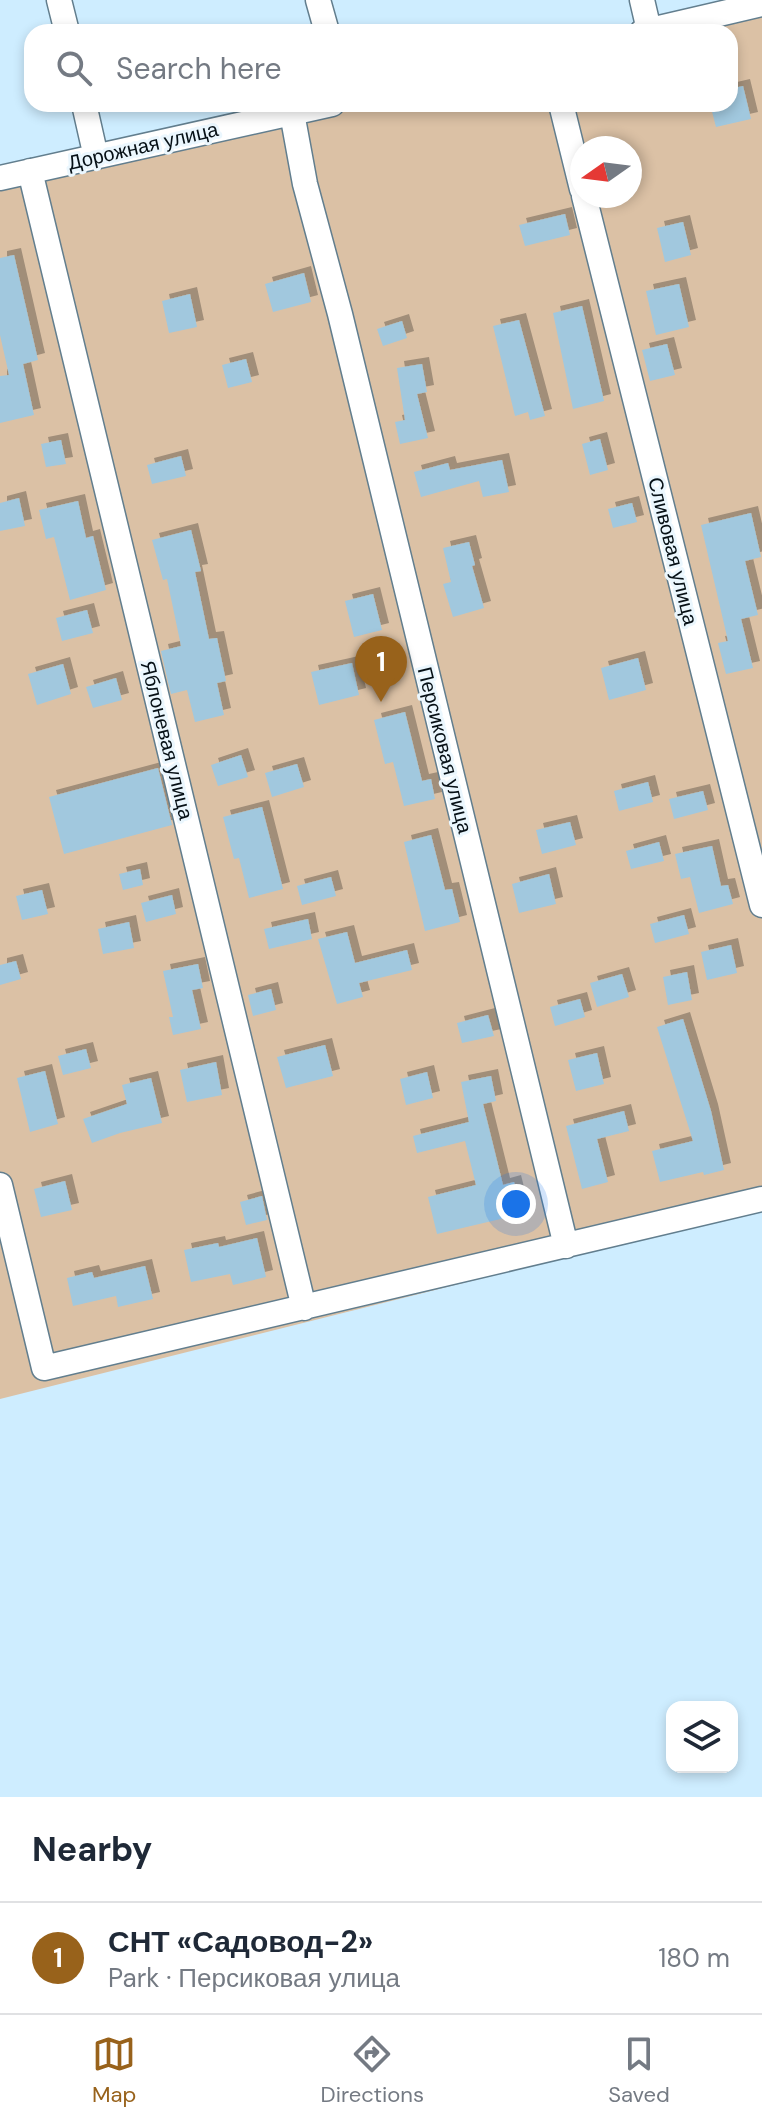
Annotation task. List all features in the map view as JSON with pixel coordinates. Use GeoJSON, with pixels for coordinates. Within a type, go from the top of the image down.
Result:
{"type":"FeatureCollection","features":[{"type":"Feature","properties":{"kind":"street"},"geometry":{"type":"LineString","coordinates":[[59,0],[65,24]]}},
{"type":"Feature","properties":{"kind":"street"},"geometry":{"type":"LineString","coordinates":[[318,0],[325,24]]}},
{"type":"Feature","properties":{"kind":"street"},"geometry":{"type":"LineString","coordinates":[[642,0],[644,24]]}},
{"type":"Feature","properties":{"kind":"street"},"geometry":{"type":"LineString","coordinates":[[675,24],[762,4]]}},
{"type":"Feature","properties":{"kind":"street"},"geometry":{"type":"LineString","coordinates":[[86,112],[96,157]]}},
{"type":"Feature","properties":{"kind":"street","name":"Дорожная улица"},"geometry":{"type":"LineString","coordinates":[[0,178],[296,112]]}},
{"type":"Feature","properties":{"kind":"street"},"geometry":{"type":"LineString","coordinates":[[563,112],[570,140]]}},
{"type":"Feature","properties":{"kind":"street","name":"Персиковая улица"},"geometry":{"type":"LineString","coordinates":[[292,113],[305,184],[340,314],[566,1246]]}},
{"type":"Feature","properties":{"kind":"street","name":"Яблоневая улица"},"geometry":{"type":"LineString","coordinates":[[30,171],[304,1308]]}},
{"type":"Feature","properties":{"kind":"street","name":"Сливовая улица"},"geometry":{"type":"LineString","coordinates":[[587,208],[762,905]]}},
{"type":"Feature","properties":{"kind":"street"},"geometry":{"type":"LineString","coordinates":[[0,1185],[44,1368],[762,1199]]}},
{"type":"Feature","properties":{"kind":"shaded area"},"geometry":{"type":"Polygon","coordinates":[[[762,4],[762,1208],[0,1399],[0,178],[296,112],[738,112],[738,24],[676,24],[762,4]]]}},
{"type":"Feature","properties":{"kind":"building"},"geometry":{"type":"Polygon","coordinates":[[[743,86],[751,119],[716,127],[712,112],[738,112],[738,87],[743,86]]]}},
{"type":"Feature","properties":{"kind":"building"},"geometry":{"type":"Polygon","coordinates":[[[565,214],[570,235],[525,246],[519,225],[565,214]]]}},
{"type":"Feature","properties":{"kind":"building"},"geometry":{"type":"Polygon","coordinates":[[[683,222],[691,255],[665,262],[657,228],[683,222]]]}},
{"type":"Feature","properties":{"kind":"building"},"geometry":{"type":"Polygon","coordinates":[[[14,255],[38,360],[23,364],[34,415],[0,423],[0,376],[9,375],[0,335],[0,258],[14,255]]]}},
{"type":"Feature","properties":{"kind":"building"},"geometry":{"type":"Polygon","coordinates":[[[304,273],[311,302],[273,312],[265,284],[304,273]]]}},
{"type":"Feature","properties":{"kind":"building"},"geometry":{"type":"Polygon","coordinates":[[[679,284],[689,327],[656,335],[646,291],[679,284]]]}},
{"type":"Feature","properties":{"kind":"building"},"geometry":{"type":"Polygon","coordinates":[[[190,294],[197,327],[169,333],[162,301],[190,294]]]}},
{"type":"Feature","properties":{"kind":"building"},"geometry":{"type":"Polygon","coordinates":[[[582,306],[604,401],[573,409],[553,313],[582,306]]]}},
{"type":"Feature","properties":{"kind":"building"},"geometry":{"type":"Polygon","coordinates":[[[519,320],[545,416],[530,420],[528,412],[515,416],[493,326],[519,320]]]}},
{"type":"Feature","properties":{"kind":"building"},"geometry":{"type":"Polygon","coordinates":[[[402,321],[407,338],[383,346],[377,329],[402,321]]]}},
{"type":"Feature","properties":{"kind":"building"},"geometry":{"type":"Polygon","coordinates":[[[667,344],[675,375],[650,381],[642,350],[667,344]]]}},
{"type":"Feature","properties":{"kind":"building"},"geometry":{"type":"Polygon","coordinates":[[[246,359],[252,382],[228,388],[222,365],[246,359]]]}},
{"type":"Feature","properties":{"kind":"building"},"geometry":{"type":"Polygon","coordinates":[[[422,364],[427,392],[417,394],[428,438],[400,444],[395,422],[405,420],[397,368],[422,364]]]}},
{"type":"Feature","properties":{"kind":"building"},"geometry":{"type":"Polygon","coordinates":[[[600,439],[608,470],[590,475],[582,444],[600,439]]]}},
{"type":"Feature","properties":{"kind":"building"},"geometry":{"type":"Polygon","coordinates":[[[61,440],[66,464],[46,467],[41,444],[61,440]]]}},
{"type":"Feature","properties":{"kind":"building"},"geometry":{"type":"Polygon","coordinates":[[[181,456],[186,476],[152,484],[147,465],[181,456]]]}},
{"type":"Feature","properties":{"kind":"building"},"geometry":{"type":"Polygon","coordinates":[[[502,460],[509,492],[483,497],[479,481],[421,497],[414,472],[448,463],[450,470],[502,460]]]}},
{"type":"Feature","properties":{"kind":"building"},"geometry":{"type":"Polygon","coordinates":[[[19,498],[25,526],[0,531],[0,503],[19,498]]]}},
{"type":"Feature","properties":{"kind":"building"},"geometry":{"type":"Polygon","coordinates":[[[78,501],[86,538],[93,536],[106,590],[70,600],[54,537],[46,539],[39,510],[78,501]]]}},
{"type":"Feature","properties":{"kind":"building"},"geometry":{"type":"Polygon","coordinates":[[[632,503],[637,522],[613,528],[608,509],[632,503]]]}},
{"type":"Feature","properties":{"kind":"building"},"geometry":{"type":"Polygon","coordinates":[[[751,513],[761,557],[745,561],[758,615],[741,619],[753,668],[726,674],[718,643],[728,641],[701,525],[751,513]]]}},
{"type":"Feature","properties":{"kind":"building"},"geometry":{"type":"Polygon","coordinates":[[[191,530],[201,571],[195,572],[209,639],[217,638],[226,681],[217,683],[224,715],[195,722],[187,690],[171,694],[168,682],[161,651],[181,646],[167,579],[163,580],[152,540],[191,530]]]}},
{"type":"Feature","properties":{"kind":"building"},"geometry":{"type":"Polygon","coordinates":[[[469,542],[484,608],[453,617],[443,584],[451,582],[443,548],[469,542]]]}},
{"type":"Feature","properties":{"kind":"building"},"geometry":{"type":"Polygon","coordinates":[[[373,594],[382,630],[354,637],[345,601],[373,594]]]}},
{"type":"Feature","properties":{"kind":"building"},"geometry":{"type":"Polygon","coordinates":[[[87,610],[93,633],[62,641],[56,618],[87,610]]]}},
{"type":"Feature","properties":{"kind":"building"},"geometry":{"type":"Polygon","coordinates":[[[638,658],[646,690],[609,700],[601,668],[638,658]]]}},
{"type":"Feature","properties":{"kind":"building"},"geometry":{"type":"Polygon","coordinates":[[[352,663],[359,695],[319,705],[311,672],[352,663]]]}},
{"type":"Feature","properties":{"kind":"building"},"geometry":{"type":"Polygon","coordinates":[[[63,664],[71,694],[37,705],[28,674],[63,664]]]}},
{"type":"Feature","properties":{"kind":"building"},"geometry":{"type":"Polygon","coordinates":[[[116,678],[122,700],[93,708],[86,687],[116,678]]]}},
{"type":"Feature","properties":{"kind":"building"},"geometry":{"type":"Polygon","coordinates":[[[405,712],[422,781],[431,779],[435,799],[404,806],[393,762],[385,764],[374,720],[405,712]]]}},
{"type":"Feature","properties":{"kind":"building"},"geometry":{"type":"Polygon","coordinates":[[[241,755],[248,777],[218,786],[211,765],[241,755]]]}},
{"type":"Feature","properties":{"kind":"building"},"geometry":{"type":"Polygon","coordinates":[[[297,764],[304,787],[272,797],[265,773],[297,764]]]}},
{"type":"Feature","properties":{"kind":"building"},"geometry":{"type":"Polygon","coordinates":[[[158,768],[172,825],[64,854],[49,797],[158,768]]]}},
{"type":"Feature","properties":{"kind":"building"},"geometry":{"type":"Polygon","coordinates":[[[648,782],[653,802],[619,811],[614,791],[648,782]]]}},
{"type":"Feature","properties":{"kind":"building"},"geometry":{"type":"Polygon","coordinates":[[[703,791],[708,810],[674,819],[669,799],[703,791]]]}},
{"type":"Feature","properties":{"kind":"building"},"geometry":{"type":"Polygon","coordinates":[[[262,807],[283,889],[249,898],[239,858],[234,859],[223,817],[262,807]]]}},
{"type":"Feature","properties":{"kind":"building"},"geometry":{"type":"Polygon","coordinates":[[[570,822],[576,845],[542,854],[536,830],[570,822]]]}},
{"type":"Feature","properties":{"kind":"building"},"geometry":{"type":"Polygon","coordinates":[[[431,835],[445,890],[452,889],[460,922],[425,931],[404,842],[431,835]]]}},
{"type":"Feature","properties":{"kind":"building"},"geometry":{"type":"Polygon","coordinates":[[[659,842],[664,861],[631,869],[626,851],[659,842]]]}},
{"type":"Feature","properties":{"kind":"building"},"geometry":{"type":"Polygon","coordinates":[[[712,846],[721,886],[728,885],[733,904],[699,913],[690,877],[681,879],[675,854],[712,846]]]}},
{"type":"Feature","properties":{"kind":"building"},"geometry":{"type":"Polygon","coordinates":[[[140,869],[143,885],[123,890],[119,874],[140,869]]]}},
{"type":"Feature","properties":{"kind":"building"},"geometry":{"type":"Polygon","coordinates":[[[549,874],[556,904],[519,913],[512,884],[549,874]]]}},
{"type":"Feature","properties":{"kind":"building"},"geometry":{"type":"Polygon","coordinates":[[[331,877],[336,896],[302,905],[297,886],[331,877]]]}},
{"type":"Feature","properties":{"kind":"building"},"geometry":{"type":"Polygon","coordinates":[[[42,890],[48,914],[22,920],[16,896],[42,890]]]}},
{"type":"Feature","properties":{"kind":"building"},"geometry":{"type":"Polygon","coordinates":[[[172,895],[176,914],[146,922],[141,903],[172,895]]]}},
{"type":"Feature","properties":{"kind":"building"},"geometry":{"type":"Polygon","coordinates":[[[684,915],[689,934],[655,943],[650,924],[684,915]]]}},
{"type":"Feature","properties":{"kind":"building"},"geometry":{"type":"Polygon","coordinates":[[[308,919],[312,939],[269,949],[264,929],[308,919]]]}},
{"type":"Feature","properties":{"kind":"building"},"geometry":{"type":"Polygon","coordinates":[[[129,922],[134,948],[103,954],[98,929],[129,922]]]}},
{"type":"Feature","properties":{"kind":"building"},"geometry":{"type":"Polygon","coordinates":[[[347,932],[355,963],[407,950],[412,970],[359,983],[363,997],[337,1004],[318,939],[347,932]]]}},
{"type":"Feature","properties":{"kind":"building"},"geometry":{"type":"Polygon","coordinates":[[[731,945],[737,973],[707,980],[701,952],[731,945]]]}},
{"type":"Feature","properties":{"kind":"building"},"geometry":{"type":"Polygon","coordinates":[[[16,961],[21,979],[0,985],[0,965],[16,961]]]}},
{"type":"Feature","properties":{"kind":"building"},"geometry":{"type":"Polygon","coordinates":[[[198,964],[203,988],[192,990],[201,1029],[173,1035],[169,1017],[173,1017],[163,971],[198,964]]]}},
{"type":"Feature","properties":{"kind":"building"},"geometry":{"type":"Polygon","coordinates":[[[687,972],[692,1000],[668,1005],[663,977],[687,972]]]}},
{"type":"Feature","properties":{"kind":"building"},"geometry":{"type":"Polygon","coordinates":[[[622,974],[629,997],[597,1007],[590,983],[622,974]]]}},
{"type":"Feature","properties":{"kind":"building"},"geometry":{"type":"Polygon","coordinates":[[[271,989],[276,1010],[253,1016],[248,995],[271,989]]]}},
{"type":"Feature","properties":{"kind":"building"},"geometry":{"type":"Polygon","coordinates":[[[580,999],[585,1017],[555,1026],[550,1007],[580,999]]]}},
{"type":"Feature","properties":{"kind":"building"},"geometry":{"type":"Polygon","coordinates":[[[488,1015],[494,1036],[462,1043],[457,1023],[488,1015]]]}},
{"type":"Feature","properties":{"kind":"building"},"geometry":{"type":"Polygon","coordinates":[[[683,1019],[711,1111],[724,1170],[660,1182],[652,1151],[693,1141],[657,1027],[683,1019]]]}},
{"type":"Feature","properties":{"kind":"building"},"geometry":{"type":"Polygon","coordinates":[[[325,1045],[333,1076],[286,1088],[277,1057],[325,1045]]]}},
{"type":"Feature","properties":{"kind":"building"},"geometry":{"type":"Polygon","coordinates":[[[86,1049],[91,1068],[63,1075],[58,1056],[86,1049]]]}},
{"type":"Feature","properties":{"kind":"building"},"geometry":{"type":"Polygon","coordinates":[[[597,1053],[604,1084],[576,1091],[568,1060],[597,1053]]]}},
{"type":"Feature","properties":{"kind":"building"},"geometry":{"type":"Polygon","coordinates":[[[216,1062],[222,1095],[187,1102],[180,1070],[216,1062]]]}},
{"type":"Feature","properties":{"kind":"building"},"geometry":{"type":"Polygon","coordinates":[[[45,1071],[58,1124],[30,1132],[17,1078],[45,1071]]]}},
{"type":"Feature","properties":{"kind":"building"},"geometry":{"type":"Polygon","coordinates":[[[427,1072],[433,1098],[406,1105],[400,1079],[427,1072]]]}},
{"type":"Feature","properties":{"kind":"building"},"geometry":{"type":"Polygon","coordinates":[[[491,1076],[496,1101],[483,1104],[503,1185],[514,1182],[522,1214],[437,1234],[428,1197],[476,1185],[465,1141],[417,1153],[413,1136],[469,1122],[461,1082],[491,1076]]]}},
{"type":"Feature","properties":{"kind":"building"},"geometry":{"type":"Polygon","coordinates":[[[151,1078],[162,1123],[92,1143],[83,1119],[127,1104],[122,1085],[151,1078]]]}},
{"type":"Feature","properties":{"kind":"building"},"geometry":{"type":"Polygon","coordinates":[[[624,1111],[629,1131],[597,1139],[608,1182],[582,1189],[566,1126],[624,1111]]]}},
{"type":"Feature","properties":{"kind":"building"},"geometry":{"type":"Polygon","coordinates":[[[65,1181],[72,1210],[41,1217],[34,1189],[65,1181]]]}},
{"type":"Feature","properties":{"kind":"building"},"geometry":{"type":"Polygon","coordinates":[[[262,1196],[267,1220],[246,1225],[240,1202],[262,1196]]]}},
{"type":"Feature","properties":{"kind":"building"},"geometry":{"type":"Polygon","coordinates":[[[257,1238],[266,1277],[233,1285],[230,1274],[191,1282],[184,1250],[218,1243],[219,1247],[257,1238]]]}},
{"type":"Feature","properties":{"kind":"building"},"geometry":{"type":"Polygon","coordinates":[[[145,1266],[153,1299],[118,1307],[116,1296],[73,1306],[67,1278],[92,1272],[94,1278],[145,1266]]]}},
{"type":"Feature","properties":{"kind":"place","name":"СНТ «Садовод-2»"},"geometry":{"type":"Point","coordinates":[381,702]}}]}
